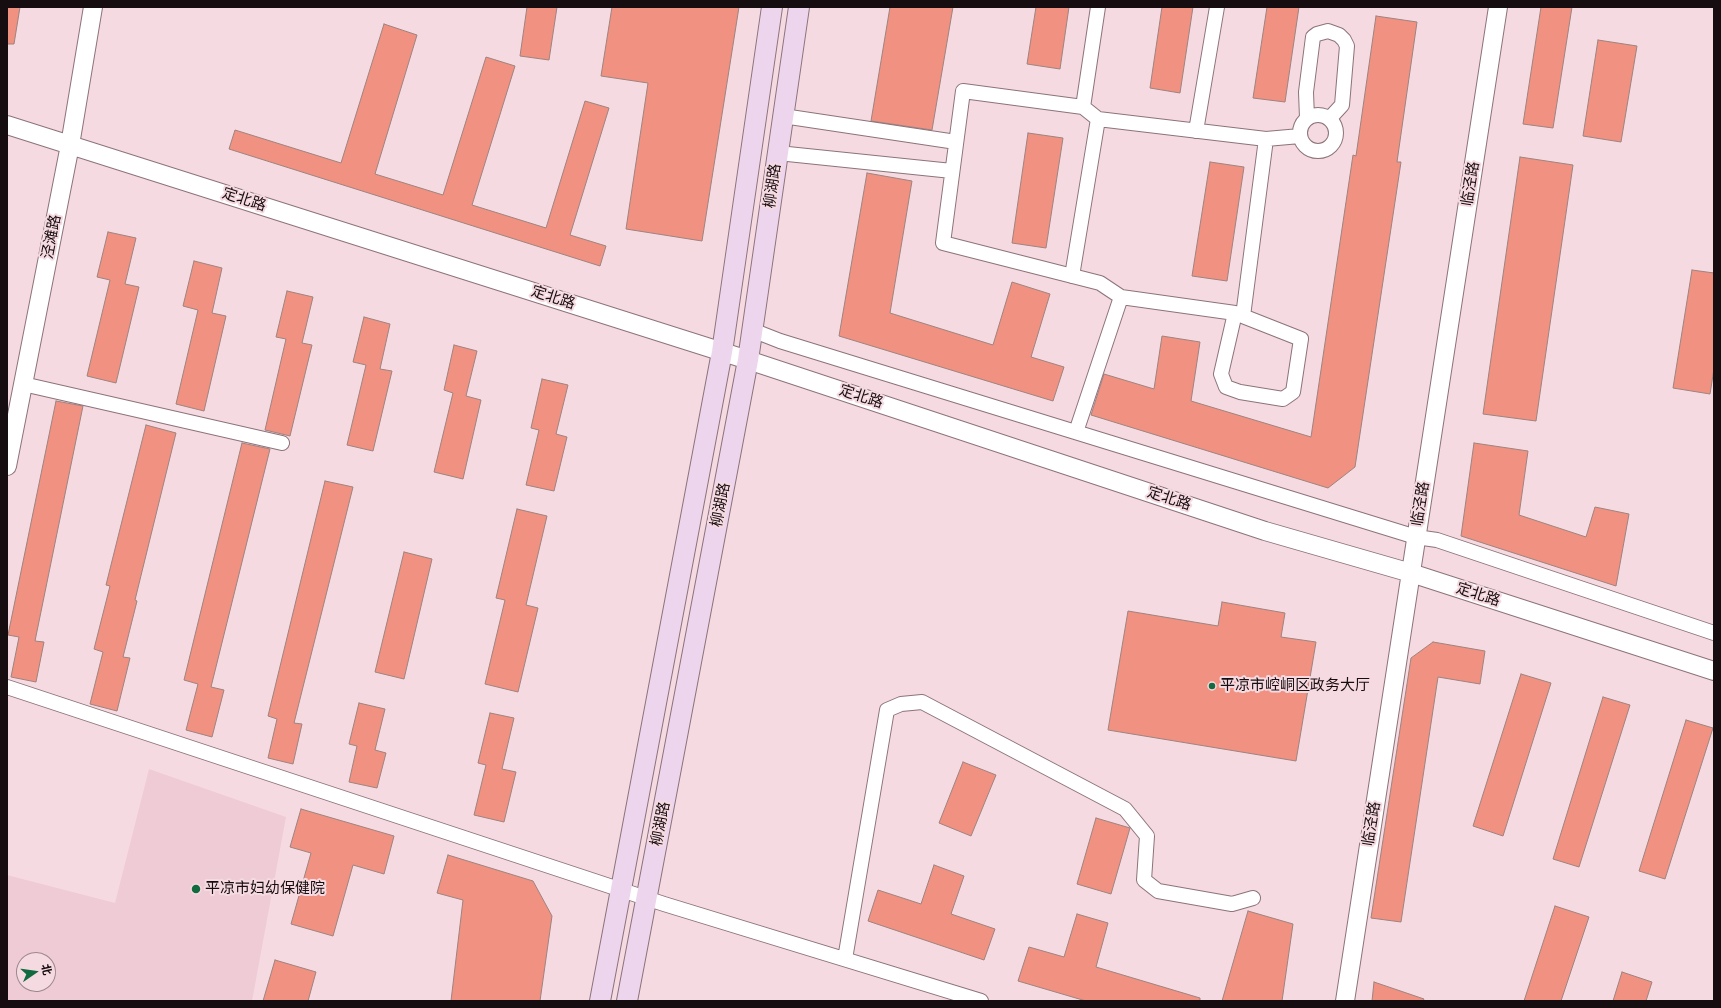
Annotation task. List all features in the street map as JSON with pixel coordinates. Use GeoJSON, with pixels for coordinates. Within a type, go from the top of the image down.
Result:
{"type":"FeatureCollection","features":[{"type":"Feature","properties":{"kind":"main road","name":"柳湖路"},"geometry":{"type":"LineString","coordinates":[[600,1001],[722,352],[772,7]]}},
{"type":"Feature","properties":{"kind":"main road","name":"柳湖路"},"geometry":{"type":"LineString","coordinates":[[628,1001],[748,360],[799,7]]}},
{"type":"Feature","properties":{"kind":"street","name":"泾滩路"},"geometry":{"type":"LineString","coordinates":[[7,466],[70,145],[93,7]]}},
{"type":"Feature","properties":{"kind":"street"},"geometry":{"type":"LineString","coordinates":[[1083,107],[1098,7]]}},
{"type":"Feature","properties":{"kind":"street"},"geometry":{"type":"LineString","coordinates":[[1196,131],[1217,7]]}},
{"type":"Feature","properties":{"kind":"street","name":"临泾路"},"geometry":{"type":"LineString","coordinates":[[1345,1001],[1498,7]]}},
{"type":"Feature","properties":{"kind":"street"},"geometry":{"type":"LineString","coordinates":[[1307,118],[1306,92],[1313,37],[1317,34],[1328,31],[1339,35],[1347,46],[1342,105],[1330,118]]}},
{"type":"Feature","properties":{"kind":"street"},"geometry":{"type":"LineString","coordinates":[[1266,139],[1239,315],[1221,374],[1226,388],[1240,392],[1283,399],[1293,392],[1301,339],[1239,315],[1121,297],[1100,283],[943,243],[963,91],[1083,107],[1098,119],[1266,139],[1300,136]]}},
{"type":"Feature","properties":{"kind":"street"},"geometry":{"type":"LineString","coordinates":[[1318,114],[1330,118],[1334,123],[1336,136],[1330,147],[1318,151],[1307,147],[1300,136],[1302,123],[1312,115],[1318,114]]}},
{"type":"Feature","properties":{"kind":"street"},"geometry":{"type":"LineString","coordinates":[[783,116],[956,142]]}},
{"type":"Feature","properties":{"kind":"street"},"geometry":{"type":"LineString","coordinates":[[1072,276],[1098,119]]}},
{"type":"Feature","properties":{"kind":"street","name":"定北路"},"geometry":{"type":"LineString","coordinates":[[7,125],[748,360],[1265,531],[1410,573],[1714,671]]}},
{"type":"Feature","properties":{"kind":"street"},"geometry":{"type":"LineString","coordinates":[[778,153],[952,171]]}},
{"type":"Feature","properties":{"kind":"street"},"geometry":{"type":"LineString","coordinates":[[1076,432],[1121,297]]}},
{"type":"Feature","properties":{"kind":"street"},"geometry":{"type":"LineString","coordinates":[[752,330],[780,341],[1416,537],[1436,540],[1714,633]]}},
{"type":"Feature","properties":{"kind":"street"},"geometry":{"type":"LineString","coordinates":[[23,384],[282,443]]}},
{"type":"Feature","properties":{"kind":"street"},"geometry":{"type":"LineString","coordinates":[[7,687],[621,890],[981,1001]]}},
{"type":"Feature","properties":{"kind":"street"},"geometry":{"type":"LineString","coordinates":[[845,959],[888,710],[901,704],[922,702],[1125,809],[1146,836],[1144,880],[1158,891],[1232,904],[1253,898]]}},
{"type":"Feature","properties":{"kind":"shaded area","name":"平凉市妇幼保健院"},"geometry":{"type":"Polygon","coordinates":[[[149,769],[286,817],[252,1001],[7,1001],[7,875],[115,903],[149,769]]]}},
{"type":"Feature","properties":{"kind":"building"},"geometry":{"type":"Polygon","coordinates":[[[7,7],[20,7],[14,44],[7,44],[7,7]]]}},
{"type":"Feature","properties":{"kind":"building"},"geometry":{"type":"Polygon","coordinates":[[[527,7],[557,7],[549,60],[520,56],[527,7]]]}},
{"type":"Feature","properties":{"kind":"building"},"geometry":{"type":"Polygon","coordinates":[[[612,7],[739,7],[702,241],[626,229],[648,83],[601,76],[612,7]]]}},
{"type":"Feature","properties":{"kind":"building"},"geometry":{"type":"Polygon","coordinates":[[[890,7],[953,7],[932,130],[871,121],[890,7]]]}},
{"type":"Feature","properties":{"kind":"building"},"geometry":{"type":"Polygon","coordinates":[[[1036,7],[1069,7],[1060,69],[1027,64],[1036,7]]]}},
{"type":"Feature","properties":{"kind":"building"},"geometry":{"type":"Polygon","coordinates":[[[1162,7],[1193,7],[1180,93],[1150,88],[1162,7]]]}},
{"type":"Feature","properties":{"kind":"building"},"geometry":{"type":"Polygon","coordinates":[[[1267,7],[1299,7],[1285,102],[1253,98],[1267,7]]]}},
{"type":"Feature","properties":{"kind":"building"},"geometry":{"type":"Polygon","coordinates":[[[1541,7],[1572,7],[1553,128],[1523,124],[1541,7]]]}},
{"type":"Feature","properties":{"kind":"building"},"geometry":{"type":"Polygon","coordinates":[[[1376,16],[1417,22],[1397,162],[1401,162],[1355,467],[1328,488],[1091,415],[1104,374],[1154,389],[1162,336],[1200,342],[1191,401],[1311,437],[1353,155],[1356,156],[1376,16]]]}},
{"type":"Feature","properties":{"kind":"building"},"geometry":{"type":"Polygon","coordinates":[[[384,24],[417,35],[375,174],[443,195],[486,57],[515,66],[472,205],[546,228],[585,101],[609,108],[570,235],[606,246],[600,266],[229,149],[235,130],[341,163],[384,24]]]}},
{"type":"Feature","properties":{"kind":"building"},"geometry":{"type":"Polygon","coordinates":[[[1598,40],[1637,46],[1621,142],[1583,136],[1598,40]]]}},
{"type":"Feature","properties":{"kind":"building"},"geometry":{"type":"Polygon","coordinates":[[[1028,133],[1063,138],[1046,248],[1012,243],[1028,133]]]}},
{"type":"Feature","properties":{"kind":"building"},"geometry":{"type":"Polygon","coordinates":[[[1520,157],[1573,165],[1536,421],[1483,414],[1520,157]]]}},
{"type":"Feature","properties":{"kind":"building"},"geometry":{"type":"Polygon","coordinates":[[[1210,162],[1244,167],[1227,281],[1192,276],[1210,162]]]}},
{"type":"Feature","properties":{"kind":"building"},"geometry":{"type":"Polygon","coordinates":[[[867,173],[912,181],[890,313],[993,345],[1012,282],[1050,294],[1031,357],[1064,367],[1053,401],[839,336],[867,173]]]}},
{"type":"Feature","properties":{"kind":"building"},"geometry":{"type":"Polygon","coordinates":[[[108,232],[136,238],[125,284],[139,287],[116,383],[87,376],[110,280],[97,277],[108,232]]]}},
{"type":"Feature","properties":{"kind":"building"},"geometry":{"type":"Polygon","coordinates":[[[194,261],[222,268],[212,313],[226,316],[204,411],[176,404],[198,310],[183,306],[194,261]]]}},
{"type":"Feature","properties":{"kind":"building"},"geometry":{"type":"Polygon","coordinates":[[[1692,270],[1714,273],[1714,369],[1710,394],[1673,388],[1692,270]]]}},
{"type":"Feature","properties":{"kind":"building"},"geometry":{"type":"Polygon","coordinates":[[[287,291],[313,297],[302,343],[312,345],[290,436],[265,430],[286,339],[276,337],[287,291]]]}},
{"type":"Feature","properties":{"kind":"building"},"geometry":{"type":"Polygon","coordinates":[[[364,317],[390,324],[380,369],[392,371],[373,451],[347,445],[366,365],[353,362],[364,317]]]}},
{"type":"Feature","properties":{"kind":"building"},"geometry":{"type":"Polygon","coordinates":[[[454,345],[477,351],[466,396],[481,400],[463,479],[434,472],[453,393],[444,390],[454,345]]]}},
{"type":"Feature","properties":{"kind":"building"},"geometry":{"type":"Polygon","coordinates":[[[542,379],[568,385],[556,434],[567,437],[554,491],[526,485],[539,430],[531,428],[542,379]]]}},
{"type":"Feature","properties":{"kind":"building"},"geometry":{"type":"Polygon","coordinates":[[[56,401],[83,406],[35,641],[44,642],[36,682],[11,677],[19,637],[8,635],[56,401]]]}},
{"type":"Feature","properties":{"kind":"building"},"geometry":{"type":"Polygon","coordinates":[[[146,425],[176,433],[135,600],[137,601],[123,657],[130,658],[117,711],[90,704],[103,652],[94,649],[110,586],[106,585],[146,425]]]}},
{"type":"Feature","properties":{"kind":"building"},"geometry":{"type":"Polygon","coordinates":[[[242,443],[270,449],[211,687],[224,690],[212,737],[186,730],[198,684],[184,680],[242,443]]]}},
{"type":"Feature","properties":{"kind":"building"},"geometry":{"type":"Polygon","coordinates":[[[1474,443],[1528,451],[1519,515],[1586,537],[1595,507],[1629,514],[1616,586],[1461,536],[1474,443]]]}},
{"type":"Feature","properties":{"kind":"building"},"geometry":{"type":"Polygon","coordinates":[[[325,481],[353,487],[294,723],[302,724],[293,764],[268,758],[277,719],[268,716],[325,481]]]}},
{"type":"Feature","properties":{"kind":"building"},"geometry":{"type":"Polygon","coordinates":[[[517,509],[547,516],[526,605],[538,608],[518,692],[485,684],[505,600],[496,598],[517,509]]]}},
{"type":"Feature","properties":{"kind":"building"},"geometry":{"type":"Polygon","coordinates":[[[404,552],[432,559],[404,679],[375,672],[404,552]]]}},
{"type":"Feature","properties":{"kind":"building","name":"平凉市崆峒区政务大厅"},"geometry":{"type":"Polygon","coordinates":[[[1222,602],[1285,613],[1281,637],[1316,642],[1296,761],[1108,730],[1128,611],[1218,626],[1222,602]]]}},
{"type":"Feature","properties":{"kind":"building"},"geometry":{"type":"Polygon","coordinates":[[[1433,642],[1485,651],[1480,684],[1438,677],[1401,922],[1371,918],[1411,658],[1433,642]]]}},
{"type":"Feature","properties":{"kind":"building"},"geometry":{"type":"Polygon","coordinates":[[[1521,674],[1551,683],[1503,836],[1473,826],[1521,674]]]}},
{"type":"Feature","properties":{"kind":"building"},"geometry":{"type":"Polygon","coordinates":[[[1603,697],[1630,705],[1579,867],[1553,859],[1603,697]]]}},
{"type":"Feature","properties":{"kind":"building"},"geometry":{"type":"Polygon","coordinates":[[[359,703],[385,709],[375,750],[386,753],[377,788],[349,782],[357,746],[349,744],[359,703]]]}},
{"type":"Feature","properties":{"kind":"building"},"geometry":{"type":"Polygon","coordinates":[[[490,713],[514,718],[502,769],[516,772],[504,822],[474,815],[486,765],[478,763],[490,713]]]}},
{"type":"Feature","properties":{"kind":"building"},"geometry":{"type":"Polygon","coordinates":[[[1686,720],[1713,728],[1665,879],[1639,871],[1686,720]]]}},
{"type":"Feature","properties":{"kind":"building"},"geometry":{"type":"Polygon","coordinates":[[[963,762],[996,775],[971,836],[939,823],[963,762]]]}},
{"type":"Feature","properties":{"kind":"building"},"geometry":{"type":"Polygon","coordinates":[[[301,809],[394,836],[384,874],[353,865],[333,936],[291,924],[311,853],[290,847],[301,809]]]}},
{"type":"Feature","properties":{"kind":"building"},"geometry":{"type":"Polygon","coordinates":[[[1096,818],[1130,828],[1111,894],[1077,884],[1096,818]]]}},
{"type":"Feature","properties":{"kind":"building"},"geometry":{"type":"Polygon","coordinates":[[[448,855],[533,881],[552,916],[540,1001],[451,1001],[463,900],[437,893],[448,855]]]}},
{"type":"Feature","properties":{"kind":"building"},"geometry":{"type":"Polygon","coordinates":[[[934,865],[964,876],[951,914],[995,929],[984,960],[868,921],[878,890],[921,904],[934,865]]]}},
{"type":"Feature","properties":{"kind":"building"},"geometry":{"type":"Polygon","coordinates":[[[1555,906],[1589,917],[1561,1001],[1524,1001],[1555,906]]]}},
{"type":"Feature","properties":{"kind":"building"},"geometry":{"type":"Polygon","coordinates":[[[1248,911],[1293,924],[1282,1001],[1222,1001],[1248,911]]]}},
{"type":"Feature","properties":{"kind":"building"},"geometry":{"type":"Polygon","coordinates":[[[1077,914],[1108,923],[1096,967],[1200,998],[1200,1001],[1086,1001],[1018,981],[1029,947],[1064,957],[1077,914]]]}},
{"type":"Feature","properties":{"kind":"building"},"geometry":{"type":"Polygon","coordinates":[[[275,960],[316,972],[308,1001],[263,1001],[275,960]]]}},
{"type":"Feature","properties":{"kind":"building"},"geometry":{"type":"Polygon","coordinates":[[[1622,972],[1652,982],[1646,1001],[1613,1001],[1622,972]]]}},
{"type":"Feature","properties":{"kind":"building"},"geometry":{"type":"Polygon","coordinates":[[[1374,982],[1424,999],[1423,1001],[1372,1001],[1374,982]]]}},
{"type":"Feature","properties":{"kind":"place","name":"平凉市崆峒区政务大厅"},"geometry":{"type":"Point","coordinates":[1212,686]}},
{"type":"Feature","properties":{"kind":"place","name":"平凉市妇幼保健院"},"geometry":{"type":"Point","coordinates":[196,889]}}]}
